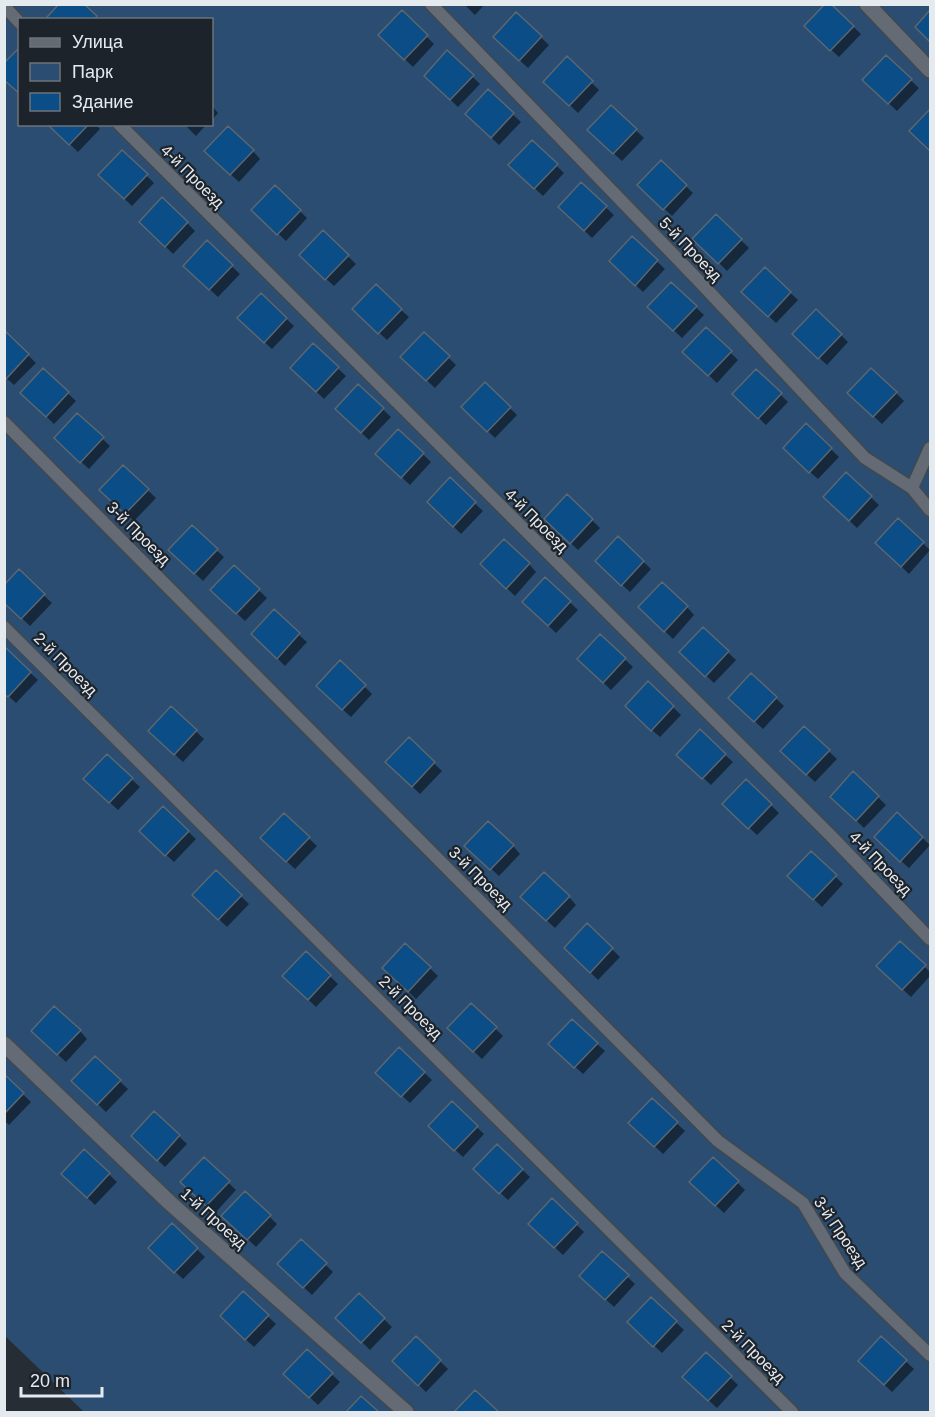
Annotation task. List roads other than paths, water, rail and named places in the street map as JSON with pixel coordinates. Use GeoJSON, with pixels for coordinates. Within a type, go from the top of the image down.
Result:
{"type":"FeatureCollection","features":[{"type":"Feature","properties":{"kind":"street"},"geometry":{"type":"LineString","coordinates":[[867,4],[930,70]]}},
{"type":"Feature","properties":{"kind":"street","name":"1-й Проезд"},"geometry":{"type":"LineString","coordinates":[[4,1044],[170,1203],[406,1413]]}},
{"type":"Feature","properties":{"kind":"lane","name":"5-й Проезд"},"geometry":{"type":"LineString","coordinates":[[431,4],[698,280],[865,458],[912,488],[930,510]]}},
{"type":"Feature","properties":{"kind":"lane"},"geometry":{"type":"LineString","coordinates":[[4,6],[18,21]]}},
{"type":"Feature","properties":{"kind":"lane","name":"4-й Проезд"},"geometry":{"type":"LineString","coordinates":[[121,126],[834,839],[930,939]]}},
{"type":"Feature","properties":{"kind":"lane","name":"3-й Проезд"},"geometry":{"type":"LineString","coordinates":[[4,422],[718,1141],[803,1203],[845,1273],[930,1355]]}},
{"type":"Feature","properties":{"kind":"lane"},"geometry":{"type":"LineString","coordinates":[[912,488],[930,448]]}},
{"type":"Feature","properties":{"kind":"lane","name":"2-й Проезд"},"geometry":{"type":"LineString","coordinates":[[4,627],[792,1413]]}}]}
